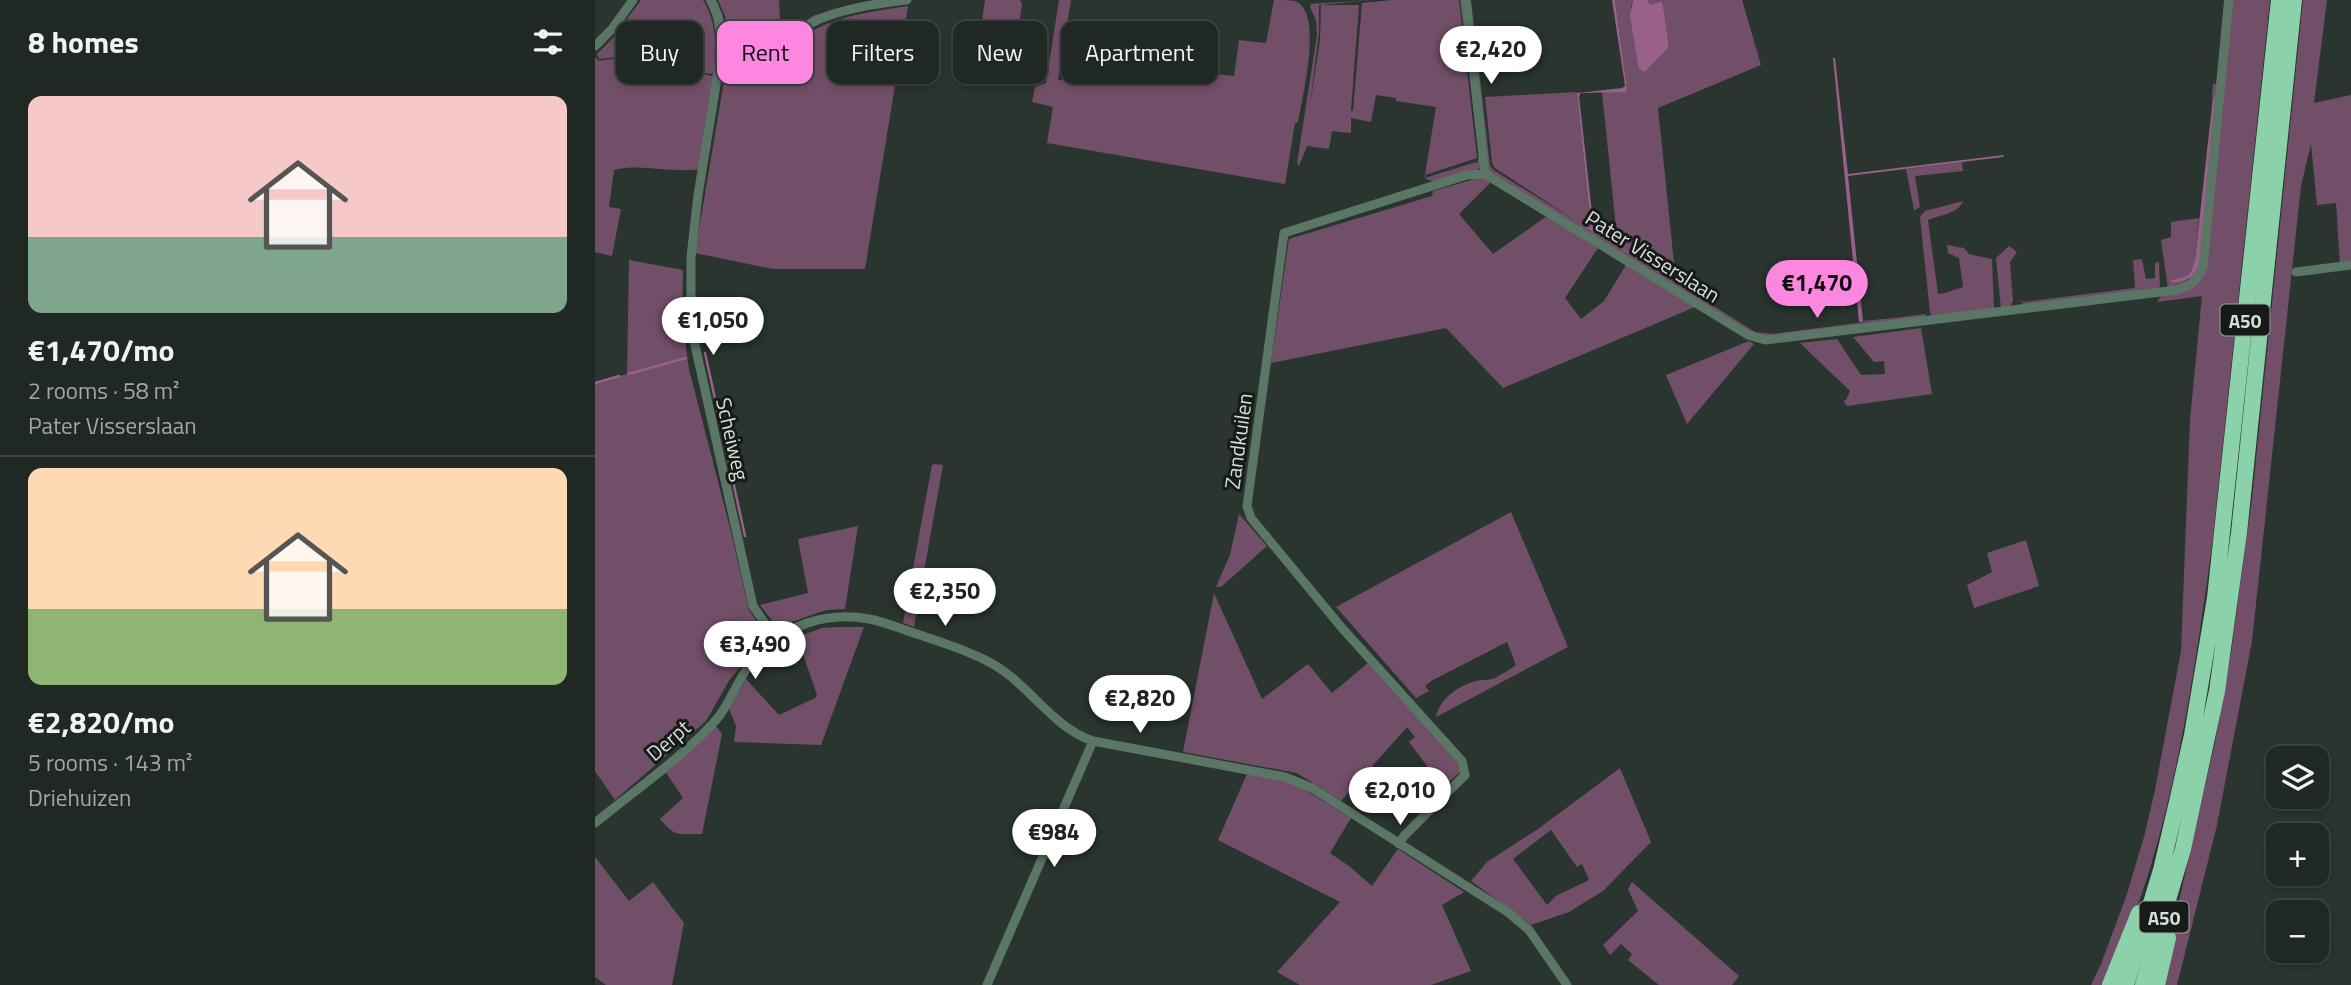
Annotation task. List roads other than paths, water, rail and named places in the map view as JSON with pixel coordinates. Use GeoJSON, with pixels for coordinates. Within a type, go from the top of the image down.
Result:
{"type":"FeatureCollection","features":[{"type":"Feature","properties":{"kind":"highway","name":"A50"},"geometry":{"type":"LineString","coordinates":[[2126,985],[2161,870],[2192,735],[2215,598],[2279,0]]}},
{"type":"Feature","properties":{"kind":"highway","name":"A50"},"geometry":{"type":"LineString","coordinates":[[2143,985],[2183,849],[2217,691],[2239,533],[2294,0]]}},
{"type":"Feature","properties":{"kind":"highway","name":"A50"},"geometry":{"type":"LineString","coordinates":[[2157,985],[2182,873],[2183,849]]}},
{"type":"Feature","properties":{"kind":"highway","name":"A50"},"geometry":{"type":"LineString","coordinates":[[2110,985],[2138,915],[2161,870]]}},
{"type":"Feature","properties":{"kind":"street"},"geometry":{"type":"LineString","coordinates":[[595,46],[612,29],[633,0]]}},
{"type":"Feature","properties":{"kind":"street","name":"Scheiweg"},"geometry":{"type":"LineString","coordinates":[[711,0],[719,21]]}},
{"type":"Feature","properties":{"kind":"street"},"geometry":{"type":"LineString","coordinates":[[813,25],[821,19],[907,0]]}},
{"type":"Feature","properties":{"kind":"street"},"geometry":{"type":"LineString","coordinates":[[1466,0],[1485,174]]}},
{"type":"Feature","properties":{"kind":"street","name":"Pater Visserslaan"},"geometry":{"type":"LineString","coordinates":[[1485,174],[1748,335],[1765,340],[2177,290],[2192,285],[2203,267],[2229,0]]}},
{"type":"Feature","properties":{"kind":"street","name":"Scheiweg"},"geometry":{"type":"LineString","coordinates":[[717,84],[698,195],[691,257],[691,327],[753,606],[775,638]]}},
{"type":"Feature","properties":{"kind":"street","name":"Zandkuilen"},"geometry":{"type":"LineString","coordinates":[[1398,844],[1465,775],[1462,761],[1342,628],[1251,517],[1247,496],[1284,233],[1467,175],[1485,174]]}},
{"type":"Feature","properties":{"kind":"street"},"geometry":{"type":"LineString","coordinates":[[2296,272],[2351,265]]}},
{"type":"Feature","properties":{"kind":"street"},"geometry":{"type":"LineString","coordinates":[[775,638],[795,627],[825,618],[845,616],[872,619],[964,650],[992,663],[1079,736],[1292,780],[1312,788],[1509,913],[1529,930],[1567,985]]}},
{"type":"Feature","properties":{"kind":"street","name":"Derpt"},"geometry":{"type":"LineString","coordinates":[[595,823],[714,723],[742,674],[775,638]]}},
{"type":"Feature","properties":{"kind":"street"},"geometry":{"type":"LineString","coordinates":[[987,985],[1093,741]]}},
{"type":"Feature","properties":{"kind":"waterway"},"geometry":{"type":"LineString","coordinates":[[705,353],[745,536]]}},
{"type":"Feature","properties":{"kind":"waterway"},"geometry":{"type":"LineString","coordinates":[[628,374],[686,358]]}},
{"type":"Feature","properties":{"kind":"waterway"},"geometry":{"type":"LineString","coordinates":[[595,383],[619,376]]}}]}
